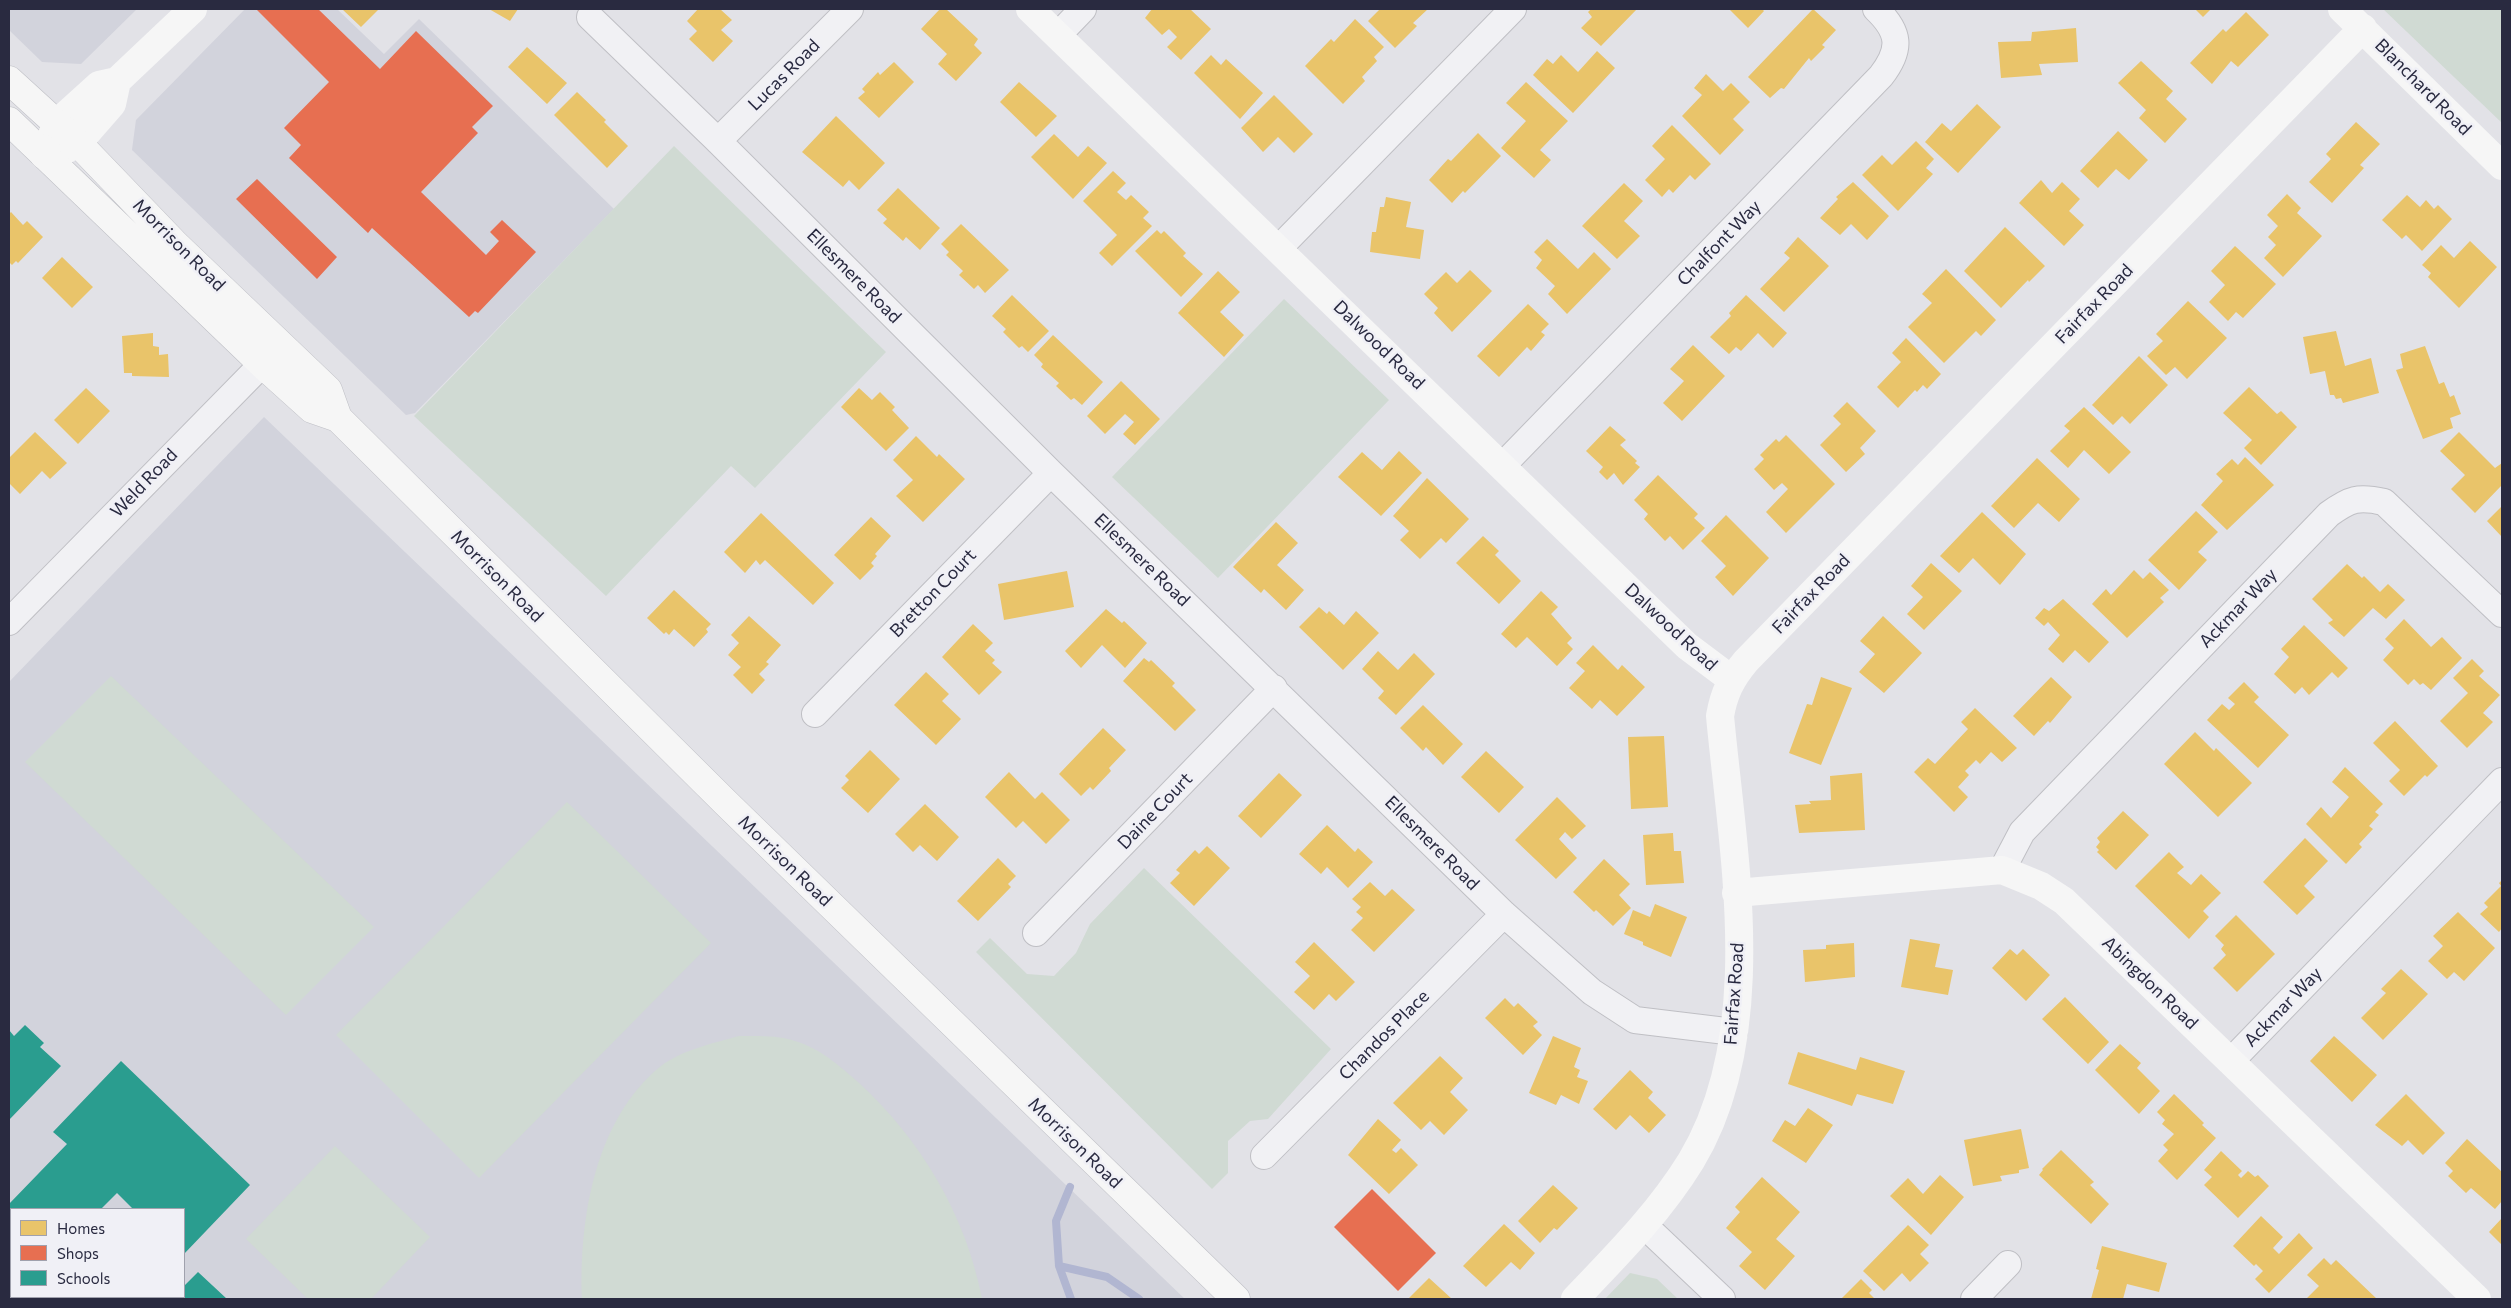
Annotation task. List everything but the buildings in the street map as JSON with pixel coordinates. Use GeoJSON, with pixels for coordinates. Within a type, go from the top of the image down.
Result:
{"type":"FeatureCollection","features":[{"type":"Feature","properties":{"kind":"street"},"geometry":{"type":"LineString","coordinates":[[46,158],[57,123],[100,85],[117,81],[193,9]]}},
{"type":"Feature","properties":{"kind":"street","name":"Lucas Road"},"geometry":{"type":"LineString","coordinates":[[718,141],[850,9]]}},
{"type":"Feature","properties":{"kind":"street","name":"Dalwood Road"},"geometry":{"type":"LineString","coordinates":[[1030,9],[1503,465],[1687,646],[1731,679]]}},
{"type":"Feature","properties":{"kind":"street"},"geometry":{"type":"LineString","coordinates":[[1058,35],[1083,9]]}},
{"type":"Feature","properties":{"kind":"street"},"geometry":{"type":"LineString","coordinates":[[1279,248],[1513,9]]}},
{"type":"Feature","properties":{"kind":"street","name":"Chalfont Way"},"geometry":{"type":"LineString","coordinates":[[1503,465],[1892,63],[1896,40],[1888,21],[1876,9]]}},
{"type":"Feature","properties":{"kind":"street","name":"Blanchard Road"},"geometry":{"type":"LineString","coordinates":[[2342,9],[2502,166]]}},
{"type":"Feature","properties":{"kind":"street","name":"Ellesmere Road"},"geometry":{"type":"LineString","coordinates":[[590,17],[718,141],[1051,472],[1504,914],[1592,992],[1635,1020],[1734,1032]]}},
{"type":"Feature","properties":{"kind":"street","name":"Fairfax Road"},"geometry":{"type":"LineString","coordinates":[[1575,1299],[1645,1226],[1692,1159],[1712,1121],[1724,1082],[1734,1032],[1738,951],[1736,893],[1720,716],[1724,696],[1731,679],[1746,661],[2363,28]]}},
{"type":"Feature","properties":{"kind":"street","name":"Morrison Road"},"geometry":{"type":"LineString","coordinates":[[9,80],[78,143],[176,246],[328,390],[338,418],[726,803],[1236,1299]]}},
{"type":"Feature","properties":{"kind":"street"},"geometry":{"type":"LineString","coordinates":[[46,158],[78,143],[112,104],[117,81]]}},
{"type":"Feature","properties":{"kind":"street","name":"Morrison Road"},"geometry":{"type":"LineString","coordinates":[[9,121],[262,364],[312,409],[338,418]]}},
{"type":"Feature","properties":{"kind":"street","name":"Weld Road"},"geometry":{"type":"LineString","coordinates":[[9,622],[282,345]]}},
{"type":"Feature","properties":{"kind":"street","name":"Bretton Court"},"geometry":{"type":"LineString","coordinates":[[814,714],[1051,472]]}},
{"type":"Feature","properties":{"kind":"street","name":"Ackmar Way"},"geometry":{"type":"LineString","coordinates":[[2002,870],[2022,832],[2329,514],[2347,501],[2366,498],[2384,502],[2502,614]]}},
{"type":"Feature","properties":{"kind":"street","name":"Daine Court"},"geometry":{"type":"LineString","coordinates":[[1036,933],[1274,688]]}},
{"type":"Feature","properties":{"kind":"street","name":"Ackmar Way"},"geometry":{"type":"LineString","coordinates":[[2231,1061],[2502,781]]}},
{"type":"Feature","properties":{"kind":"street","name":"Abingdon Road"},"geometry":{"type":"LineString","coordinates":[[1736,893],[2002,870],[2041,886],[2064,901],[2477,1299]]}},
{"type":"Feature","properties":{"kind":"street","name":"Chandos Place"},"geometry":{"type":"LineString","coordinates":[[1264,1156],[1504,914]]}},
{"type":"Feature","properties":{"kind":"street"},"geometry":{"type":"LineString","coordinates":[[1645,1226],[1722,1299]]}},
{"type":"Feature","properties":{"kind":"street"},"geometry":{"type":"LineString","coordinates":[[1974,1299],[2008,1264]]}},
{"type":"Feature","properties":{"kind":"shaded area"},"geometry":{"type":"Polygon","coordinates":[[[9,9],[137,9],[81,64],[42,62],[9,30],[9,9]]]}},
{"type":"Feature","properties":{"kind":"shaded area"},"geometry":{"type":"Polygon","coordinates":[[[245,9],[337,9],[384,54],[419,19],[614,209],[415,413],[406,415],[132,150],[136,120],[245,9]]]}},
{"type":"Feature","properties":{"kind":"shaded area"},"geometry":{"type":"Polygon","coordinates":[[[2383,9],[2502,9],[2502,123],[2383,9]]]}},
{"type":"Feature","properties":{"kind":"shaded area"},"geometry":{"type":"Polygon","coordinates":[[[674,146],[886,352],[755,488],[731,466],[606,596],[414,416],[674,146]]]}},
{"type":"Feature","properties":{"kind":"shaded area"},"geometry":{"type":"Polygon","coordinates":[[[1284,299],[1389,400],[1218,578],[1112,477],[1284,299]]]}},
{"type":"Feature","properties":{"kind":"shaded area"},"geometry":{"type":"Polygon","coordinates":[[[264,417],[1185,1299],[9,1299],[9,682],[264,417]]]}},
{"type":"Feature","properties":{"kind":"shaded area"},"geometry":{"type":"Polygon","coordinates":[[[111,676],[374,927],[286,1015],[25,762],[111,676]]]}},
{"type":"Feature","properties":{"kind":"shaded area"},"geometry":{"type":"Polygon","coordinates":[[[567,802],[711,943],[479,1178],[336,1035],[567,802]]]}},
{"type":"Feature","properties":{"kind":"shaded area"},"geometry":{"type":"Polygon","coordinates":[[[1144,868],[1331,1049],[1268,1119],[1250,1121],[1228,1141],[1228,1173],[1212,1189],[976,952],[990,938],[1027,974],[1054,976],[1076,953],[1090,924],[1144,868]]]}},
{"type":"Feature","properties":{"kind":"shaded area"},"geometry":{"type":"Polygon","coordinates":[[[739,1036],[767,1036],[804,1044],[844,1069],[881,1105],[921,1154],[938,1181],[965,1238],[975,1268],[982,1299],[582,1299],[584,1236],[588,1204],[606,1142],[620,1114],[639,1088],[669,1060],[699,1048],[739,1036]]]}},
{"type":"Feature","properties":{"kind":"shaded area"},"geometry":{"type":"Polygon","coordinates":[[[335,1146],[430,1237],[371,1299],[308,1299],[246,1239],[335,1146]]]}},
{"type":"Feature","properties":{"kind":"shaded area"},"geometry":{"type":"Polygon","coordinates":[[[1630,1273],[1657,1279],[1678,1299],[1605,1299],[1630,1273]]]}},
{"type":"Feature","properties":{"kind":"waterway"},"geometry":{"type":"LineString","coordinates":[[1070,1187],[1056,1221],[1059,1266],[1107,1277],[1139,1299]]}},
{"type":"Feature","properties":{"kind":"waterway"},"geometry":{"type":"LineString","coordinates":[[1059,1266],[1071,1299]]}}]}
